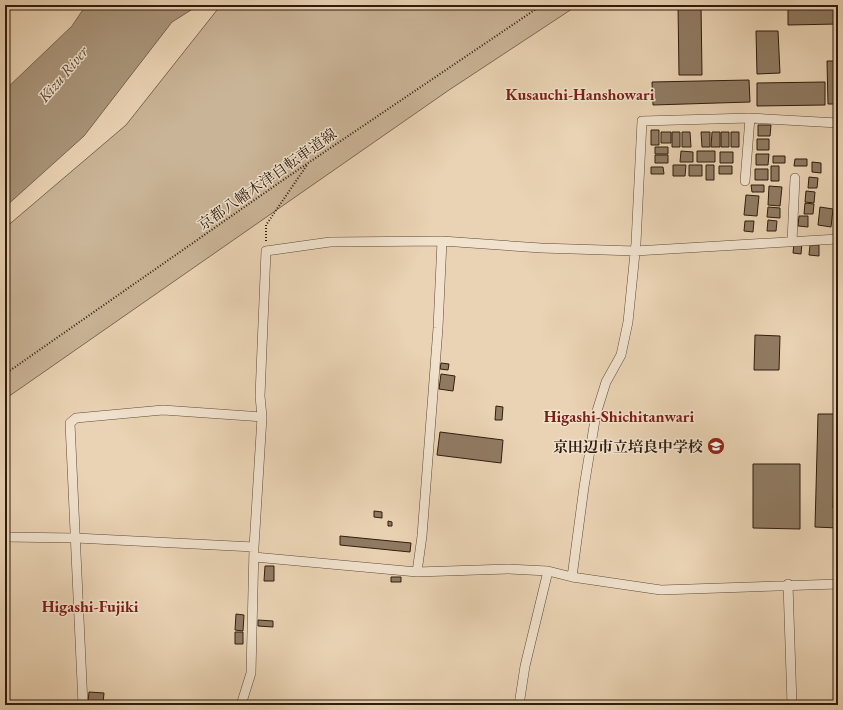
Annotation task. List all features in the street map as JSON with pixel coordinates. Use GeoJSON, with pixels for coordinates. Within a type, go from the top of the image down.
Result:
{"type":"FeatureCollection","features":[{"type":"Feature","properties":{"kind":"street"},"geometry":{"type":"LineString","coordinates":[[572,577],[584,487],[596,414],[606,382],[621,355],[628,322],[635,250],[642,120],[750,118],[838,123]]}},
{"type":"Feature","properties":{"kind":"street"},"geometry":{"type":"LineString","coordinates":[[745,180],[750,118]]}},
{"type":"Feature","properties":{"kind":"street"},"geometry":{"type":"LineString","coordinates":[[792,241],[795,178]]}},
{"type":"Feature","properties":{"kind":"street"},"geometry":{"type":"LineString","coordinates":[[241,705],[251,674],[254,547],[262,417],[260,396],[266,251],[330,242],[442,241],[541,248],[635,250],[838,239]]}},
{"type":"Feature","properties":{"kind":"street"},"geometry":{"type":"LineString","coordinates":[[418,572],[438,328],[442,241]]}},
{"type":"Feature","properties":{"kind":"street"},"geometry":{"type":"LineString","coordinates":[[83,705],[70,423],[76,418],[163,410],[262,417]]}},
{"type":"Feature","properties":{"kind":"street"},"geometry":{"type":"LineString","coordinates":[[5,537],[76,538],[254,547]]}},
{"type":"Feature","properties":{"kind":"street"},"geometry":{"type":"LineString","coordinates":[[254,557],[418,572],[508,569],[548,571],[572,577],[661,590],[717,590],[788,584],[838,584]]}},
{"type":"Feature","properties":{"kind":"street"},"geometry":{"type":"LineString","coordinates":[[519,705],[525,666],[548,571]]}},
{"type":"Feature","properties":{"kind":"street"},"geometry":{"type":"LineString","coordinates":[[788,584],[792,705]]}},
{"type":"Feature","properties":{"kind":"path","name":"京都八幡木津自転車道線"},"geometry":{"type":"LineString","coordinates":[[5,374],[308,164],[542,5]]}},
{"type":"Feature","properties":{"kind":"path"},"geometry":{"type":"LineString","coordinates":[[266,251],[266,225],[308,164]]}},
{"type":"Feature","properties":{"kind":"shaded area"},"geometry":{"type":"Polygon","coordinates":[[[221,5],[578,5],[449,90],[5,399],[5,228],[126,125],[221,5]]]}},
{"type":"Feature","properties":{"kind":"water","name":"Kizu River"},"geometry":{"type":"Polygon","coordinates":[[[86,5],[199,5],[172,22],[84,136],[5,207],[5,90],[72,26],[86,5]]]}},
{"type":"Feature","properties":{"kind":"building"},"geometry":{"type":"Polygon","coordinates":[[[678,5],[701,5],[702,75],[679,75],[678,5]]]}},
{"type":"Feature","properties":{"kind":"building"},"geometry":{"type":"Polygon","coordinates":[[[788,5],[838,5],[838,24],[788,25],[788,5]]]}},
{"type":"Feature","properties":{"kind":"building"},"geometry":{"type":"Polygon","coordinates":[[[756,31],[778,31],[780,73],[757,74],[756,31]]]}},
{"type":"Feature","properties":{"kind":"building"},"geometry":{"type":"Polygon","coordinates":[[[827,61],[838,61],[838,104],[828,104],[827,61]]]}},
{"type":"Feature","properties":{"kind":"building"},"geometry":{"type":"Polygon","coordinates":[[[749,80],[750,102],[653,105],[652,82],[749,80]]]}},
{"type":"Feature","properties":{"kind":"building"},"geometry":{"type":"Polygon","coordinates":[[[825,82],[825,105],[757,106],[757,83],[825,82]]]}},
{"type":"Feature","properties":{"kind":"building"},"geometry":{"type":"Polygon","coordinates":[[[758,125],[771,125],[770,136],[758,136],[758,125]]]}},
{"type":"Feature","properties":{"kind":"building"},"geometry":{"type":"Polygon","coordinates":[[[651,130],[659,130],[659,145],[651,145],[651,130]]]}},
{"type":"Feature","properties":{"kind":"building"},"geometry":{"type":"Polygon","coordinates":[[[661,132],[671,132],[671,143],[661,143],[661,132]]]}},
{"type":"Feature","properties":{"kind":"building"},"geometry":{"type":"Polygon","coordinates":[[[672,132],[680,132],[680,147],[672,147],[672,132]]]}},
{"type":"Feature","properties":{"kind":"building"},"geometry":{"type":"Polygon","coordinates":[[[682,132],[690,132],[691,147],[682,147],[682,132]]]}},
{"type":"Feature","properties":{"kind":"building"},"geometry":{"type":"Polygon","coordinates":[[[701,132],[710,132],[710,147],[702,147],[701,132]]]}},
{"type":"Feature","properties":{"kind":"building"},"geometry":{"type":"Polygon","coordinates":[[[712,132],[720,132],[720,147],[711,147],[712,132]]]}},
{"type":"Feature","properties":{"kind":"building"},"geometry":{"type":"Polygon","coordinates":[[[721,132],[729,132],[729,147],[721,147],[721,132]]]}},
{"type":"Feature","properties":{"kind":"building"},"geometry":{"type":"Polygon","coordinates":[[[731,132],[739,132],[739,147],[731,147],[731,132]]]}},
{"type":"Feature","properties":{"kind":"building"},"geometry":{"type":"Polygon","coordinates":[[[757,139],[769,139],[769,150],[757,150],[757,139]]]}},
{"type":"Feature","properties":{"kind":"building"},"geometry":{"type":"Polygon","coordinates":[[[655,147],[668,147],[668,154],[655,154],[655,147]]]}},
{"type":"Feature","properties":{"kind":"building"},"geometry":{"type":"Polygon","coordinates":[[[681,151],[693,152],[693,162],[680,162],[681,151]]]}},
{"type":"Feature","properties":{"kind":"building"},"geometry":{"type":"Polygon","coordinates":[[[697,151],[715,151],[715,162],[697,162],[697,151]]]}},
{"type":"Feature","properties":{"kind":"building"},"geometry":{"type":"Polygon","coordinates":[[[720,152],[733,152],[733,163],[720,163],[720,152]]]}},
{"type":"Feature","properties":{"kind":"building"},"geometry":{"type":"Polygon","coordinates":[[[756,154],[769,154],[768,165],[756,165],[756,154]]]}},
{"type":"Feature","properties":{"kind":"building"},"geometry":{"type":"Polygon","coordinates":[[[655,155],[668,155],[668,163],[655,163],[655,155]]]}},
{"type":"Feature","properties":{"kind":"building"},"geometry":{"type":"Polygon","coordinates":[[[773,156],[785,156],[785,163],[773,163],[773,156]]]}},
{"type":"Feature","properties":{"kind":"building"},"geometry":{"type":"Polygon","coordinates":[[[795,159],[807,159],[807,166],[794,166],[795,159]]]}},
{"type":"Feature","properties":{"kind":"building"},"geometry":{"type":"Polygon","coordinates":[[[812,162],[821,163],[821,173],[812,172],[812,162]]]}},
{"type":"Feature","properties":{"kind":"building"},"geometry":{"type":"Polygon","coordinates":[[[673,165],[686,165],[685,176],[673,176],[673,165]]]}},
{"type":"Feature","properties":{"kind":"building"},"geometry":{"type":"Polygon","coordinates":[[[689,165],[702,165],[702,176],[689,176],[689,165]]]}},
{"type":"Feature","properties":{"kind":"building"},"geometry":{"type":"Polygon","coordinates":[[[706,165],[714,165],[714,180],[706,180],[706,165]]]}},
{"type":"Feature","properties":{"kind":"building"},"geometry":{"type":"Polygon","coordinates":[[[719,166],[732,166],[732,174],[719,174],[719,166]]]}},
{"type":"Feature","properties":{"kind":"building"},"geometry":{"type":"Polygon","coordinates":[[[771,166],[779,166],[779,181],[771,181],[771,166]]]}},
{"type":"Feature","properties":{"kind":"building"},"geometry":{"type":"Polygon","coordinates":[[[651,167],[663,167],[664,174],[651,174],[651,167]]]}},
{"type":"Feature","properties":{"kind":"building"},"geometry":{"type":"Polygon","coordinates":[[[755,169],[768,169],[768,180],[755,180],[755,169]]]}},
{"type":"Feature","properties":{"kind":"building"},"geometry":{"type":"Polygon","coordinates":[[[809,177],[818,178],[817,188],[808,188],[809,177]]]}},
{"type":"Feature","properties":{"kind":"building"},"geometry":{"type":"Polygon","coordinates":[[[751,185],[764,185],[764,192],[752,192],[751,185]]]}},
{"type":"Feature","properties":{"kind":"building"},"geometry":{"type":"Polygon","coordinates":[[[769,186],[782,187],[780,206],[768,205],[769,186]]]}},
{"type":"Feature","properties":{"kind":"building"},"geometry":{"type":"Polygon","coordinates":[[[806,191],[815,192],[814,203],[805,202],[806,191]]]}},
{"type":"Feature","properties":{"kind":"building"},"geometry":{"type":"Polygon","coordinates":[[[746,195],[759,196],[757,216],[744,215],[746,195]]]}},
{"type":"Feature","properties":{"kind":"building"},"geometry":{"type":"Polygon","coordinates":[[[805,203],[814,204],[813,214],[804,214],[805,203]]]}},
{"type":"Feature","properties":{"kind":"building"},"geometry":{"type":"Polygon","coordinates":[[[768,207],[780,208],[780,218],[767,217],[768,207]]]}},
{"type":"Feature","properties":{"kind":"building"},"geometry":{"type":"Polygon","coordinates":[[[820,207],[833,209],[831,227],[818,225],[820,207]]]}},
{"type":"Feature","properties":{"kind":"building"},"geometry":{"type":"Polygon","coordinates":[[[799,216],[808,216],[808,227],[798,226],[799,216]]]}},
{"type":"Feature","properties":{"kind":"building"},"geometry":{"type":"Polygon","coordinates":[[[768,220],[777,221],[776,231],[767,231],[768,220]]]}},
{"type":"Feature","properties":{"kind":"building"},"geometry":{"type":"Polygon","coordinates":[[[745,221],[754,221],[753,232],[744,231],[745,221]]]}},
{"type":"Feature","properties":{"kind":"building"},"geometry":{"type":"Polygon","coordinates":[[[794,243],[802,243],[801,254],[793,253],[794,243]]]}},
{"type":"Feature","properties":{"kind":"building"},"geometry":{"type":"Polygon","coordinates":[[[810,245],[819,245],[819,256],[809,255],[810,245]]]}},
{"type":"Feature","properties":{"kind":"building"},"geometry":{"type":"Polygon","coordinates":[[[755,335],[780,336],[779,370],[754,370],[755,335]]]}},
{"type":"Feature","properties":{"kind":"building"},"geometry":{"type":"Polygon","coordinates":[[[441,363],[449,364],[448,370],[440,369],[441,363]]]}},
{"type":"Feature","properties":{"kind":"building"},"geometry":{"type":"Polygon","coordinates":[[[441,374],[455,376],[453,391],[439,389],[441,374]]]}},
{"type":"Feature","properties":{"kind":"building"},"geometry":{"type":"Polygon","coordinates":[[[496,406],[503,407],[502,420],[495,420],[496,406]]]}},
{"type":"Feature","properties":{"kind":"building"},"geometry":{"type":"Polygon","coordinates":[[[818,414],[835,414],[835,436],[838,436],[838,462],[834,462],[833,508],[838,508],[838,528],[815,527],[818,414]]]}},
{"type":"Feature","properties":{"kind":"building"},"geometry":{"type":"Polygon","coordinates":[[[440,432],[503,440],[501,463],[437,455],[440,432]]]}},
{"type":"Feature","properties":{"kind":"building"},"geometry":{"type":"Polygon","coordinates":[[[753,464],[800,464],[800,529],[753,528],[753,464]]]}},
{"type":"Feature","properties":{"kind":"building"},"geometry":{"type":"Polygon","coordinates":[[[374,511],[382,512],[382,518],[374,517],[374,511]]]}},
{"type":"Feature","properties":{"kind":"building"},"geometry":{"type":"Polygon","coordinates":[[[388,521],[392,522],[392,526],[388,526],[388,521]]]}},
{"type":"Feature","properties":{"kind":"building"},"geometry":{"type":"Polygon","coordinates":[[[340,536],[411,543],[410,552],[340,545],[340,536]]]}},
{"type":"Feature","properties":{"kind":"building"},"geometry":{"type":"Polygon","coordinates":[[[265,566],[274,566],[274,581],[264,581],[265,566]]]}},
{"type":"Feature","properties":{"kind":"building"},"geometry":{"type":"Polygon","coordinates":[[[391,577],[401,577],[401,582],[391,582],[391,577]]]}},
{"type":"Feature","properties":{"kind":"building"},"geometry":{"type":"Polygon","coordinates":[[[236,614],[244,615],[243,631],[235,630],[236,614]]]}},
{"type":"Feature","properties":{"kind":"building"},"geometry":{"type":"Polygon","coordinates":[[[258,620],[273,621],[273,627],[258,626],[258,620]]]}},
{"type":"Feature","properties":{"kind":"building"},"geometry":{"type":"Polygon","coordinates":[[[235,632],[243,632],[243,644],[235,644],[235,632]]]}},
{"type":"Feature","properties":{"kind":"building"},"geometry":{"type":"Polygon","coordinates":[[[89,692],[104,693],[103,703],[88,702],[89,692]]]}},
{"type":"Feature","properties":{"kind":"place","name":"京田辺市立培良中学校"},"geometry":{"type":"Point","coordinates":[716,446]}},
{"type":"Feature","properties":{"kind":"district","name":"Kusauchi-Hanshowari"},"geometry":{"type":"Point","coordinates":[580,94]}},
{"type":"Feature","properties":{"kind":"district","name":"Higashi-Shichitanwari"},"geometry":{"type":"Point","coordinates":[619,416]}},
{"type":"Feature","properties":{"kind":"district","name":"Higashi-Fujiki"},"geometry":{"type":"Point","coordinates":[90,606]}}]}
